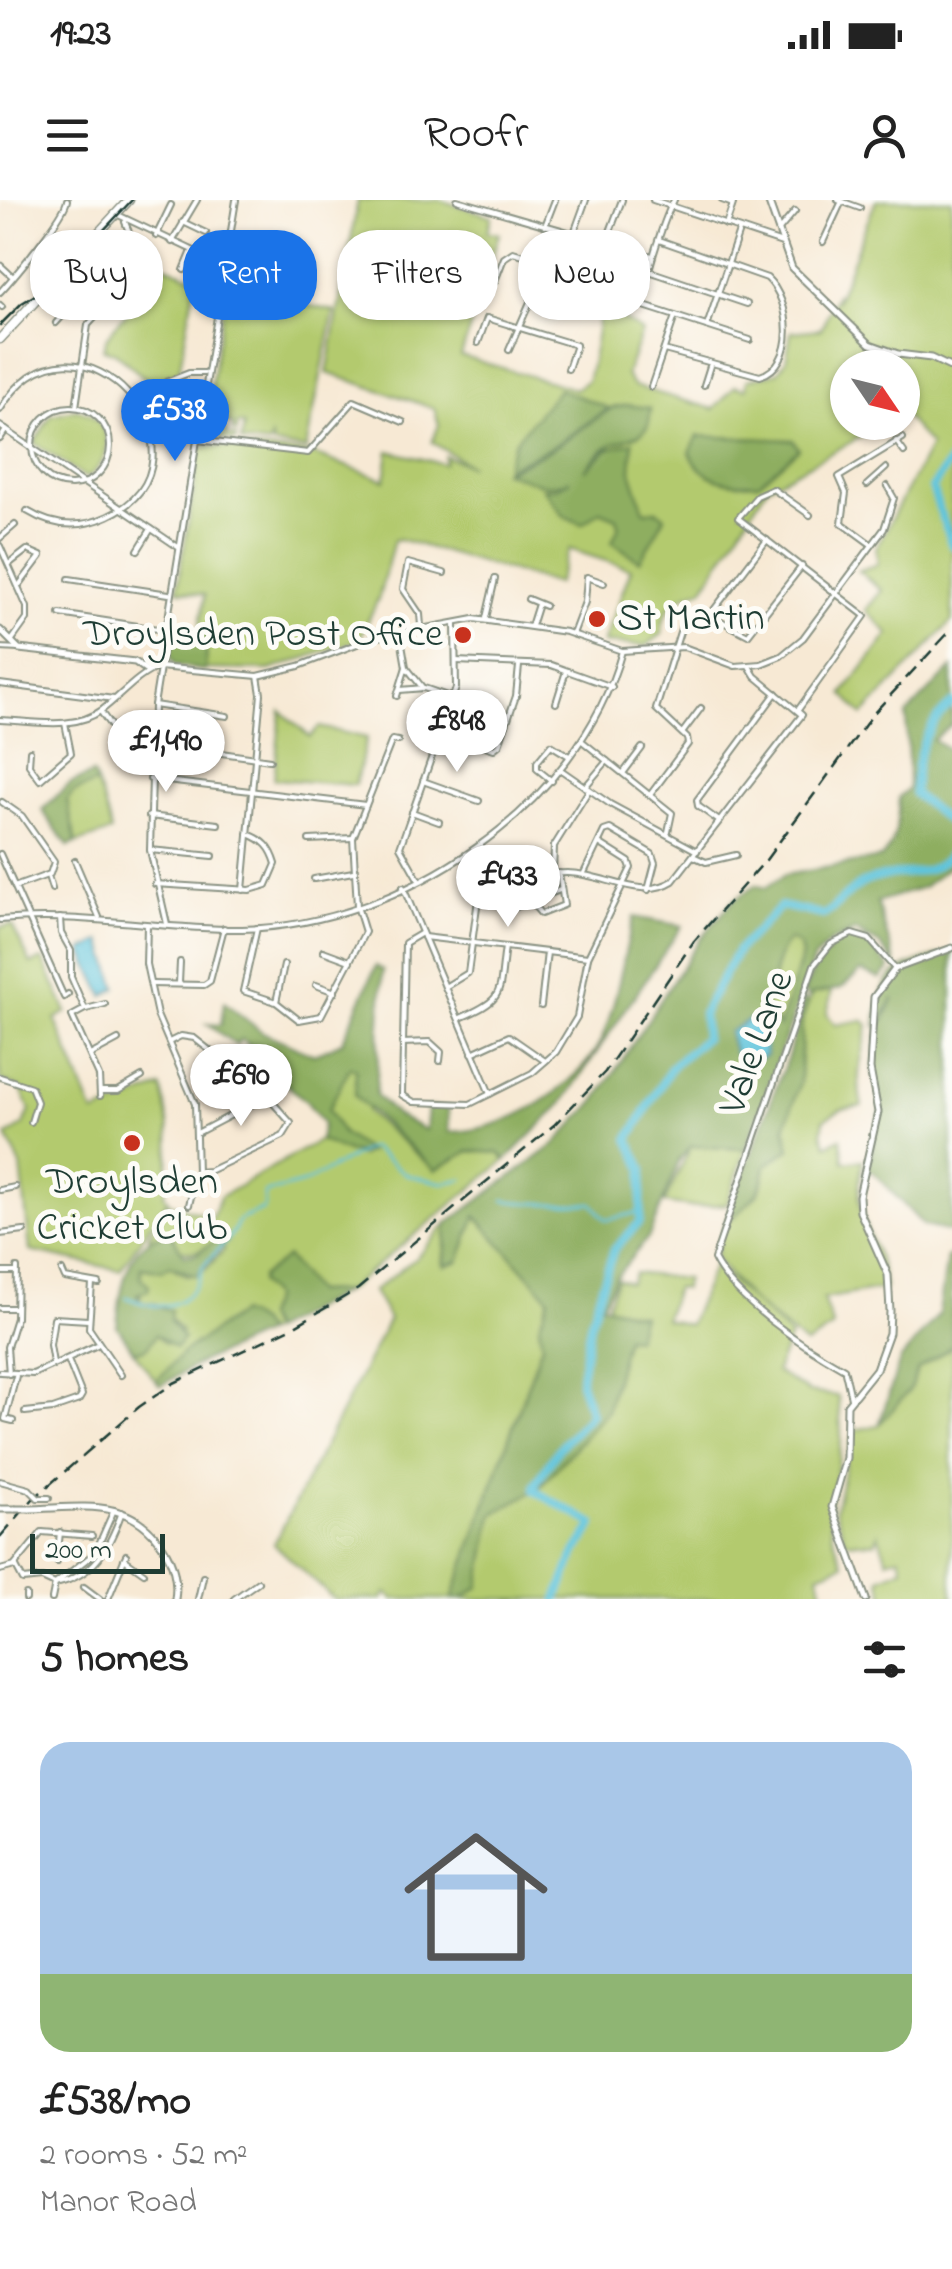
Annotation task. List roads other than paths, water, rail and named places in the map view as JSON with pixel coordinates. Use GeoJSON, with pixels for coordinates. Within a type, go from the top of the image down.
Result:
{"type":"FeatureCollection","features":[{"type":"Feature","properties":{"kind":"main road"},"geometry":{"type":"LineString","coordinates":[[101,230],[129,200]]}},
{"type":"Feature","properties":{"kind":"main road"},"geometry":{"type":"LineString","coordinates":[[0,339],[30,307]]}},
{"type":"Feature","properties":{"kind":"street"},"geometry":{"type":"LineString","coordinates":[[47,230],[56,224],[67,200]]}},
{"type":"Feature","properties":{"kind":"street"},"geometry":{"type":"LineString","coordinates":[[172,242],[198,200]]}},
{"type":"Feature","properties":{"kind":"street"},"geometry":{"type":"LineString","coordinates":[[231,230],[236,200]]}},
{"type":"Feature","properties":{"kind":"street"},"geometry":{"type":"LineString","coordinates":[[457,200],[561,230]]}},
{"type":"Feature","properties":{"kind":"street"},"geometry":{"type":"LineString","coordinates":[[545,226],[555,200]]}},
{"type":"Feature","properties":{"kind":"street"},"geometry":{"type":"LineString","coordinates":[[575,230],[586,200]]}},
{"type":"Feature","properties":{"kind":"street"},"geometry":{"type":"LineString","coordinates":[[611,230],[622,200]]}},
{"type":"Feature","properties":{"kind":"street"},"geometry":{"type":"LineString","coordinates":[[653,200],[784,244]]}},
{"type":"Feature","properties":{"kind":"street"},"geometry":{"type":"LineString","coordinates":[[674,200],[652,256],[651,272],[641,298],[644,306],[750,340]]}},
{"type":"Feature","properties":{"kind":"street"},"geometry":{"type":"LineString","coordinates":[[722,200],[733,204],[726,225]]}},
{"type":"Feature","properties":{"kind":"street"},"geometry":{"type":"LineString","coordinates":[[768,200],[800,277],[870,344],[898,354],[931,358],[952,368]]}},
{"type":"Feature","properties":{"kind":"street"},"geometry":{"type":"LineString","coordinates":[[823,242],[840,201],[860,208]]}},
{"type":"Feature","properties":{"kind":"street"},"geometry":{"type":"LineString","coordinates":[[159,230],[170,206]]}},
{"type":"Feature","properties":{"kind":"street"},"geometry":{"type":"LineString","coordinates":[[779,230],[796,212]]}},
{"type":"Feature","properties":{"kind":"street"},"geometry":{"type":"LineString","coordinates":[[116,214],[143,230]]}},
{"type":"Feature","properties":{"kind":"street"},"geometry":{"type":"LineString","coordinates":[[76,407],[90,320],[128,287],[136,273],[137,252],[125,222]]}},
{"type":"Feature","properties":{"kind":"street"},"geometry":{"type":"LineString","coordinates":[[183,222],[200,230]]}},
{"type":"Feature","properties":{"kind":"street"},"geometry":{"type":"LineString","coordinates":[[707,326],[739,230]]}},
{"type":"Feature","properties":{"kind":"street"},"geometry":{"type":"LineString","coordinates":[[163,239],[183,247]]}},
{"type":"Feature","properties":{"kind":"street"},"geometry":{"type":"LineString","coordinates":[[659,240],[773,283],[788,322],[781,359],[768,373],[736,373],[664,350]]}},
{"type":"Feature","properties":{"kind":"street"},"geometry":{"type":"LineString","coordinates":[[498,273],[504,258],[518,253]]}},
{"type":"Feature","properties":{"kind":"street"},"geometry":{"type":"LineString","coordinates":[[0,292],[30,256]]}},
{"type":"Feature","properties":{"kind":"street"},"geometry":{"type":"LineString","coordinates":[[0,265],[13,277]]}},
{"type":"Feature","properties":{"kind":"street"},"geometry":{"type":"LineString","coordinates":[[651,272],[747,304]]}},
{"type":"Feature","properties":{"kind":"street"},"geometry":{"type":"LineString","coordinates":[[651,387],[676,316]]}},
{"type":"Feature","properties":{"kind":"street"},"geometry":{"type":"LineString","coordinates":[[478,343],[487,318],[576,346],[568,369]]}},
{"type":"Feature","properties":{"kind":"street"},"geometry":{"type":"LineString","coordinates":[[56,323],[59,320]]}},
{"type":"Feature","properties":{"kind":"street"},"geometry":{"type":"LineString","coordinates":[[167,924],[150,850],[154,705],[216,320]]}},
{"type":"Feature","properties":{"kind":"street"},"geometry":{"type":"LineString","coordinates":[[509,350],[523,320]]}},
{"type":"Feature","properties":{"kind":"street"},"geometry":{"type":"LineString","coordinates":[[704,385],[710,365]]}},
{"type":"Feature","properties":{"kind":"street"},"geometry":{"type":"LineString","coordinates":[[0,410],[32,376],[55,367],[81,367],[102,372],[125,387],[148,424],[148,470],[121,509],[78,525],[52,522],[28,511]]}},
{"type":"Feature","properties":{"kind":"street"},"geometry":{"type":"LineString","coordinates":[[166,382],[189,373],[206,374]]}},
{"type":"Feature","properties":{"kind":"street"},"geometry":{"type":"LineString","coordinates":[[196,440],[308,453],[354,401],[403,422]]}},
{"type":"Feature","properties":{"kind":"street"},"geometry":{"type":"LineString","coordinates":[[76,407],[98,417],[110,444],[103,468],[84,483],[68,485],[49,479],[36,464],[31,447],[35,430],[48,414],[76,407]]}},
{"type":"Feature","properties":{"kind":"street"},"geometry":{"type":"LineString","coordinates":[[0,426],[178,546]]}},
{"type":"Feature","properties":{"kind":"street"},"geometry":{"type":"LineString","coordinates":[[0,439],[6,430]]}},
{"type":"Feature","properties":{"kind":"street"},"geometry":{"type":"LineString","coordinates":[[872,545],[842,522],[846,493],[839,477],[900,439],[904,452]]}},
{"type":"Feature","properties":{"kind":"street"},"geometry":{"type":"LineString","coordinates":[[867,485],[886,468]]}},
{"type":"Feature","properties":{"kind":"street"},"geometry":{"type":"LineString","coordinates":[[0,720],[64,723],[100,712],[148,671],[160,667],[258,676],[400,632],[455,622],[485,620],[531,626],[573,634],[622,651],[675,647],[749,666],[768,662],[797,645],[872,545],[892,507],[894,498],[887,486]]}},
{"type":"Feature","properties":{"kind":"street"},"geometry":{"type":"LineString","coordinates":[[798,710],[866,618],[738,518],[757,496],[773,489],[810,515]]}},
{"type":"Feature","properties":{"kind":"street"},"geometry":{"type":"LineString","coordinates":[[0,538],[15,525]]}},
{"type":"Feature","properties":{"kind":"street"},"geometry":{"type":"LineString","coordinates":[[138,550],[151,529]]}},
{"type":"Feature","properties":{"kind":"street"},"geometry":{"type":"LineString","coordinates":[[710,615],[767,540]]}},
{"type":"Feature","properties":{"kind":"street"},"geometry":{"type":"LineString","coordinates":[[0,546],[28,613],[11,642]]}},
{"type":"Feature","properties":{"kind":"street"},"geometry":{"type":"LineString","coordinates":[[9,564],[26,550],[41,556],[18,586]]}},
{"type":"Feature","properties":{"kind":"street"},"geometry":{"type":"LineString","coordinates":[[421,628],[420,614],[404,589],[408,563],[444,573]]}},
{"type":"Feature","properties":{"kind":"street"},"geometry":{"type":"LineString","coordinates":[[650,795],[687,747],[682,734],[656,709],[688,615],[702,611],[748,635],[802,566]]}},
{"type":"Feature","properties":{"kind":"street"},"geometry":{"type":"LineString","coordinates":[[573,634],[585,602],[587,577],[604,583]]}},
{"type":"Feature","properties":{"kind":"street"},"geometry":{"type":"LineString","coordinates":[[70,579],[171,594]]}},
{"type":"Feature","properties":{"kind":"street"},"geometry":{"type":"LineString","coordinates":[[485,620],[494,579]]}},
{"type":"Feature","properties":{"kind":"street"},"geometry":{"type":"LineString","coordinates":[[528,599],[545,606]]}},
{"type":"Feature","properties":{"kind":"street"},"geometry":{"type":"LineString","coordinates":[[531,626],[538,604]]}},
{"type":"Feature","properties":{"kind":"street"},"geometry":{"type":"LineString","coordinates":[[60,614],[164,630]]}},
{"type":"Feature","properties":{"kind":"street"},"geometry":{"type":"LineString","coordinates":[[418,879],[400,846],[452,698],[455,622]]}},
{"type":"Feature","properties":{"kind":"street"},"geometry":{"type":"LineString","coordinates":[[400,632],[406,668],[398,693],[424,688]]}},
{"type":"Feature","properties":{"kind":"street"},"geometry":{"type":"LineString","coordinates":[[2,633],[20,649]]}},
{"type":"Feature","properties":{"kind":"street"},"geometry":{"type":"LineString","coordinates":[[2,633],[0,647],[135,662],[148,671]]}},
{"type":"Feature","properties":{"kind":"street"},"geometry":{"type":"LineString","coordinates":[[0,920],[99,918],[148,925],[257,928],[357,906],[448,866],[502,830],[552,781],[582,742],[612,687],[622,651]]}},
{"type":"Feature","properties":{"kind":"street"},"geometry":{"type":"LineString","coordinates":[[456,661],[566,671],[612,687]]}},
{"type":"Feature","properties":{"kind":"street"},"geometry":{"type":"LineString","coordinates":[[441,730],[494,749],[516,696],[519,664]]}},
{"type":"Feature","properties":{"kind":"street"},"geometry":{"type":"LineString","coordinates":[[445,987],[468,973],[478,900],[526,878],[556,874],[584,874],[648,890],[673,881],[800,719],[798,710],[749,666]]}},
{"type":"Feature","properties":{"kind":"street"},"geometry":{"type":"LineString","coordinates":[[406,668],[424,688],[452,698]]}},
{"type":"Feature","properties":{"kind":"street"},"geometry":{"type":"LineString","coordinates":[[556,704],[566,671]]}},
{"type":"Feature","properties":{"kind":"street"},"geometry":{"type":"LineString","coordinates":[[243,890],[258,676]]}},
{"type":"Feature","properties":{"kind":"street"},"geometry":{"type":"LineString","coordinates":[[0,684],[116,699]]}},
{"type":"Feature","properties":{"kind":"street"},"geometry":{"type":"LineString","coordinates":[[720,822],[698,806],[697,800],[776,693]]}},
{"type":"Feature","properties":{"kind":"street"},"geometry":{"type":"LineString","coordinates":[[154,705],[227,716]]}},
{"type":"Feature","properties":{"kind":"street"},"geometry":{"type":"LineString","coordinates":[[682,734],[701,708]]}},
{"type":"Feature","properties":{"kind":"street"},"geometry":{"type":"LineString","coordinates":[[100,712],[113,729],[114,753]]}},
{"type":"Feature","properties":{"kind":"street"},"geometry":{"type":"LineString","coordinates":[[30,751],[29,765],[40,780],[71,753],[64,723]]}},
{"type":"Feature","properties":{"kind":"street"},"geometry":{"type":"LineString","coordinates":[[257,928],[244,991],[276,1002],[290,1016],[311,1020],[328,1010],[366,932],[357,906],[353,838],[395,740],[385,737]]}},
{"type":"Feature","properties":{"kind":"street"},"geometry":{"type":"LineString","coordinates":[[582,742],[674,817],[668,834]]}},
{"type":"Feature","properties":{"kind":"street"},"geometry":{"type":"LineString","coordinates":[[151,743],[270,760]]}},
{"type":"Feature","properties":{"kind":"street"},"geometry":{"type":"LineString","coordinates":[[552,781],[537,768],[536,762],[551,745],[571,757]]}},
{"type":"Feature","properties":{"kind":"street"},"geometry":{"type":"LineString","coordinates":[[623,774],[642,748]]}},
{"type":"Feature","properties":{"kind":"street"},"geometry":{"type":"LineString","coordinates":[[530,902],[541,914],[567,900],[556,874],[554,846],[607,761]]}},
{"type":"Feature","properties":{"kind":"street"},"geometry":{"type":"LineString","coordinates":[[561,770],[668,834],[706,862],[736,855]]}},
{"type":"Feature","properties":{"kind":"street"},"geometry":{"type":"LineString","coordinates":[[150,780],[366,805]]}},
{"type":"Feature","properties":{"kind":"street"},"geometry":{"type":"LineString","coordinates":[[424,781],[479,801]]}},
{"type":"Feature","properties":{"kind":"street"},"geometry":{"type":"LineString","coordinates":[[2,802],[22,816],[49,851],[55,866],[48,875],[17,886]]}},
{"type":"Feature","properties":{"kind":"street"},"geometry":{"type":"LineString","coordinates":[[412,812],[439,822]]}},
{"type":"Feature","properties":{"kind":"street"},"geometry":{"type":"LineString","coordinates":[[149,816],[218,824]]}},
{"type":"Feature","properties":{"kind":"street"},"geometry":{"type":"LineString","coordinates":[[584,874],[610,829],[652,854],[655,863],[648,890]]}},
{"type":"Feature","properties":{"kind":"street"},"geometry":{"type":"LineString","coordinates":[[155,884],[243,890],[267,884],[276,864],[268,844],[248,834]]}},
{"type":"Feature","properties":{"kind":"street"},"geometry":{"type":"LineString","coordinates":[[310,840],[353,838]]}},
{"type":"Feature","properties":{"kind":"street"},"geometry":{"type":"LineString","coordinates":[[588,957],[423,935],[405,944],[400,1087],[408,1100],[470,1104],[545,1060],[578,1017],[588,957],[625,884],[629,862],[599,843]]}},
{"type":"Feature","properties":{"kind":"street"},"geometry":{"type":"LineString","coordinates":[[150,850],[213,856]]}},
{"type":"Feature","properties":{"kind":"street"},"geometry":{"type":"LineString","coordinates":[[0,854],[66,995]]}},
{"type":"Feature","properties":{"kind":"street"},"geometry":{"type":"LineString","coordinates":[[76,861],[99,918]]}},
{"type":"Feature","properties":{"kind":"street"},"geometry":{"type":"LineString","coordinates":[[0,870],[8,868]]}},
{"type":"Feature","properties":{"kind":"street"},"geometry":{"type":"LineString","coordinates":[[314,879],[354,872]]}},
{"type":"Feature","properties":{"kind":"street"},"geometry":{"type":"LineString","coordinates":[[48,875],[55,885]]}},
{"type":"Feature","properties":{"kind":"street"},"geometry":{"type":"LineString","coordinates":[[402,886],[490,1094]]}},
{"type":"Feature","properties":{"kind":"street"},"geometry":{"type":"LineString","coordinates":[[508,910],[562,889]]}},
{"type":"Feature","properties":{"kind":"street"},"geometry":{"type":"LineString","coordinates":[[60,918],[61,933],[71,951],[70,977],[85,1010]]}},
{"type":"Feature","properties":{"kind":"street"},"geometry":{"type":"LineString","coordinates":[[148,925],[150,984],[169,1042],[188,1081],[199,1132],[197,1172],[189,1205]]}},
{"type":"Feature","properties":{"kind":"street"},"geometry":{"type":"LineString","coordinates":[[150,984],[210,981],[224,928]]}},
{"type":"Feature","properties":{"kind":"street","name":"Vale Lane"},"geometry":{"type":"LineString","coordinates":[[851,1398],[844,1370],[812,1351],[755,1306],[714,1262],[814,966],[832,944],[852,934],[870,939],[895,969]]}},
{"type":"Feature","properties":{"kind":"street"},"geometry":{"type":"LineString","coordinates":[[458,1019],[492,1004],[498,997],[504,947]]}},
{"type":"Feature","properties":{"kind":"street"},"geometry":{"type":"LineString","coordinates":[[866,1599],[832,1508],[846,1458],[845,1414],[851,1398],[870,1379],[889,1333],[888,1275],[860,1212],[859,1196],[878,1112],[870,1069],[872,1007],[879,986],[895,969],[952,948]]}},
{"type":"Feature","properties":{"kind":"street"},"geometry":{"type":"LineString","coordinates":[[323,951],[350,961]]}},
{"type":"Feature","properties":{"kind":"street"},"geometry":{"type":"LineString","coordinates":[[542,1006],[547,952]]}},
{"type":"Feature","properties":{"kind":"street"},"geometry":{"type":"LineString","coordinates":[[179,984],[180,962]]}},
{"type":"Feature","properties":{"kind":"street"},"geometry":{"type":"LineString","coordinates":[[276,1002],[284,965]]}},
{"type":"Feature","properties":{"kind":"street"},"geometry":{"type":"LineString","coordinates":[[316,985],[336,992]]}},
{"type":"Feature","properties":{"kind":"street"},"geometry":{"type":"LineString","coordinates":[[105,1004],[72,1016],[90,1054],[100,1094],[118,1091],[139,1080]]}},
{"type":"Feature","properties":{"kind":"street"},"geometry":{"type":"LineString","coordinates":[[169,1042],[181,1036],[194,1038],[267,1096],[288,1117],[291,1128],[235,1159],[197,1172]]}},
{"type":"Feature","properties":{"kind":"street"},"geometry":{"type":"LineString","coordinates":[[472,1052],[510,1036],[545,1060]]}},
{"type":"Feature","properties":{"kind":"street"},"geometry":{"type":"LineString","coordinates":[[402,1043],[430,1042],[440,1052],[440,1061]]}},
{"type":"Feature","properties":{"kind":"street"},"geometry":{"type":"LineString","coordinates":[[90,1054],[118,1044]]}},
{"type":"Feature","properties":{"kind":"street"},"geometry":{"type":"LineString","coordinates":[[0,1086],[2,1077],[32,1087],[37,1102],[31,1122]]}},
{"type":"Feature","properties":{"kind":"street"},"geometry":{"type":"LineString","coordinates":[[199,1132],[267,1096]]}},
{"type":"Feature","properties":{"kind":"street"},"geometry":{"type":"LineString","coordinates":[[0,1190],[15,1187]]}},
{"type":"Feature","properties":{"kind":"street"},"geometry":{"type":"LineString","coordinates":[[0,1234],[24,1231]]}},
{"type":"Feature","properties":{"kind":"street"},"geometry":{"type":"LineString","coordinates":[[0,1272],[17,1270],[17,1308],[7,1347],[9,1374]]}},
{"type":"Feature","properties":{"kind":"street"},"geometry":{"type":"LineString","coordinates":[[62,1271],[65,1278],[99,1284]]}},
{"type":"Feature","properties":{"kind":"street"},"geometry":{"type":"LineString","coordinates":[[92,1284],[88,1320],[97,1346],[120,1375]]}},
{"type":"Feature","properties":{"kind":"street"},"geometry":{"type":"LineString","coordinates":[[0,1308],[17,1308]]}},
{"type":"Feature","properties":{"kind":"street"},"geometry":{"type":"LineString","coordinates":[[53,1364],[50,1345],[55,1315],[88,1320]]}},
{"type":"Feature","properties":{"kind":"street"},"geometry":{"type":"LineString","coordinates":[[0,1372],[16,1376],[34,1374],[97,1346]]}},
{"type":"Feature","properties":{"kind":"street"},"geometry":{"type":"LineString","coordinates":[[68,1359],[88,1403]]}},
{"type":"Feature","properties":{"kind":"street"},"geometry":{"type":"LineString","coordinates":[[13,1422],[3,1419],[16,1376]]}},
{"type":"Feature","properties":{"kind":"street"},"geometry":{"type":"LineString","coordinates":[[24,1412],[68,1406],[82,1396]]}},
{"type":"Feature","properties":{"kind":"street"},"geometry":{"type":"LineString","coordinates":[[0,1481],[29,1489],[38,1498],[49,1498]]}},
{"type":"Feature","properties":{"kind":"street"},"geometry":{"type":"LineString","coordinates":[[0,1509],[122,1512],[153,1533],[166,1551],[174,1570],[175,1599]]}},
{"type":"Feature","properties":{"kind":"street"},"geometry":{"type":"LineString","coordinates":[[52,1599],[55,1584],[95,1553],[114,1510]]}},
{"type":"Feature","properties":{"kind":"street"},"geometry":{"type":"LineString","coordinates":[[15,1566],[23,1580],[42,1578],[55,1584],[76,1579],[96,1564],[122,1512]]}},
{"type":"Feature","properties":{"kind":"street"},"geometry":{"type":"LineString","coordinates":[[0,1570],[15,1566],[42,1532],[60,1530],[92,1536]]}},
{"type":"Feature","properties":{"kind":"street"},"geometry":{"type":"LineString","coordinates":[[57,1562],[60,1530]]}},
{"type":"Feature","properties":{"kind":"street"},"geometry":{"type":"LineString","coordinates":[[108,1599],[125,1557],[144,1573]]}},
{"type":"Feature","properties":{"kind":"street"},"geometry":{"type":"LineString","coordinates":[[198,1599],[203,1577]]}},
{"type":"Feature","properties":{"kind":"street"},"geometry":{"type":"LineString","coordinates":[[234,1599],[258,1582]]}},
{"type":"Feature","properties":{"kind":"street"},"geometry":{"type":"LineString","coordinates":[[84,1587],[100,1599]]}},
{"type":"Feature","properties":{"kind":"water"},"geometry":{"type":"Polygon","coordinates":[[[102,941],[117,988],[104,996],[82,951],[102,941]]]}},
{"type":"Feature","properties":{"kind":"water"},"geometry":{"type":"Polygon","coordinates":[[[750,1019],[763,1027],[766,1055],[751,1063],[735,1055],[729,1032],[750,1019]]]}},
{"type":"Feature","properties":{"kind":"waterway"},"geometry":{"type":"LineString","coordinates":[[952,458],[932,488],[952,546]]}},
{"type":"Feature","properties":{"kind":"waterway"},"geometry":{"type":"LineString","coordinates":[[952,703],[934,722],[923,744],[914,794],[952,825]]}},
{"type":"Feature","properties":{"kind":"waterway"},"geometry":{"type":"LineString","coordinates":[[557,1599],[574,1556],[594,1524],[535,1491],[535,1485],[559,1448],[591,1414],[580,1382],[591,1320],[614,1249],[640,1222],[643,1169],[629,1139],[672,1066],[705,1038],[703,1012],[738,950],[781,906],[823,915],[865,882],[923,871],[943,861],[952,851]]}},
{"type":"Feature","properties":{"kind":"waterway"},"geometry":{"type":"LineString","coordinates":[[126,1297],[164,1306],[181,1300],[196,1285],[203,1267],[229,1238],[239,1220],[264,1209],[265,1193],[304,1183],[371,1147],[407,1175],[444,1183],[463,1179]]}},
{"type":"Feature","properties":{"kind":"waterway"},"geometry":{"type":"LineString","coordinates":[[504,1200],[592,1203],[606,1220],[640,1212]]}},
{"type":"Feature","properties":{"kind":"tram line"},"geometry":{"type":"LineString","coordinates":[[0,325],[22,303],[53,284],[132,200]]}},
{"type":"Feature","properties":{"kind":"railway"},"geometry":{"type":"LineString","coordinates":[[0,1537],[33,1499],[139,1407],[174,1383],[295,1326],[358,1289],[554,1125],[605,1072],[694,941],[766,860],[873,714],[952,629]]}},
{"type":"Feature","properties":{"kind":"place","name":"St Martin"},"geometry":{"type":"Point","coordinates":[597,619]}},
{"type":"Feature","properties":{"kind":"place","name":"Droylsden Post Office"},"geometry":{"type":"Point","coordinates":[463,635]}},
{"type":"Feature","properties":{"kind":"place","name":"Droylsden Cricket Club"},"geometry":{"type":"Point","coordinates":[132,1143]}}]}
